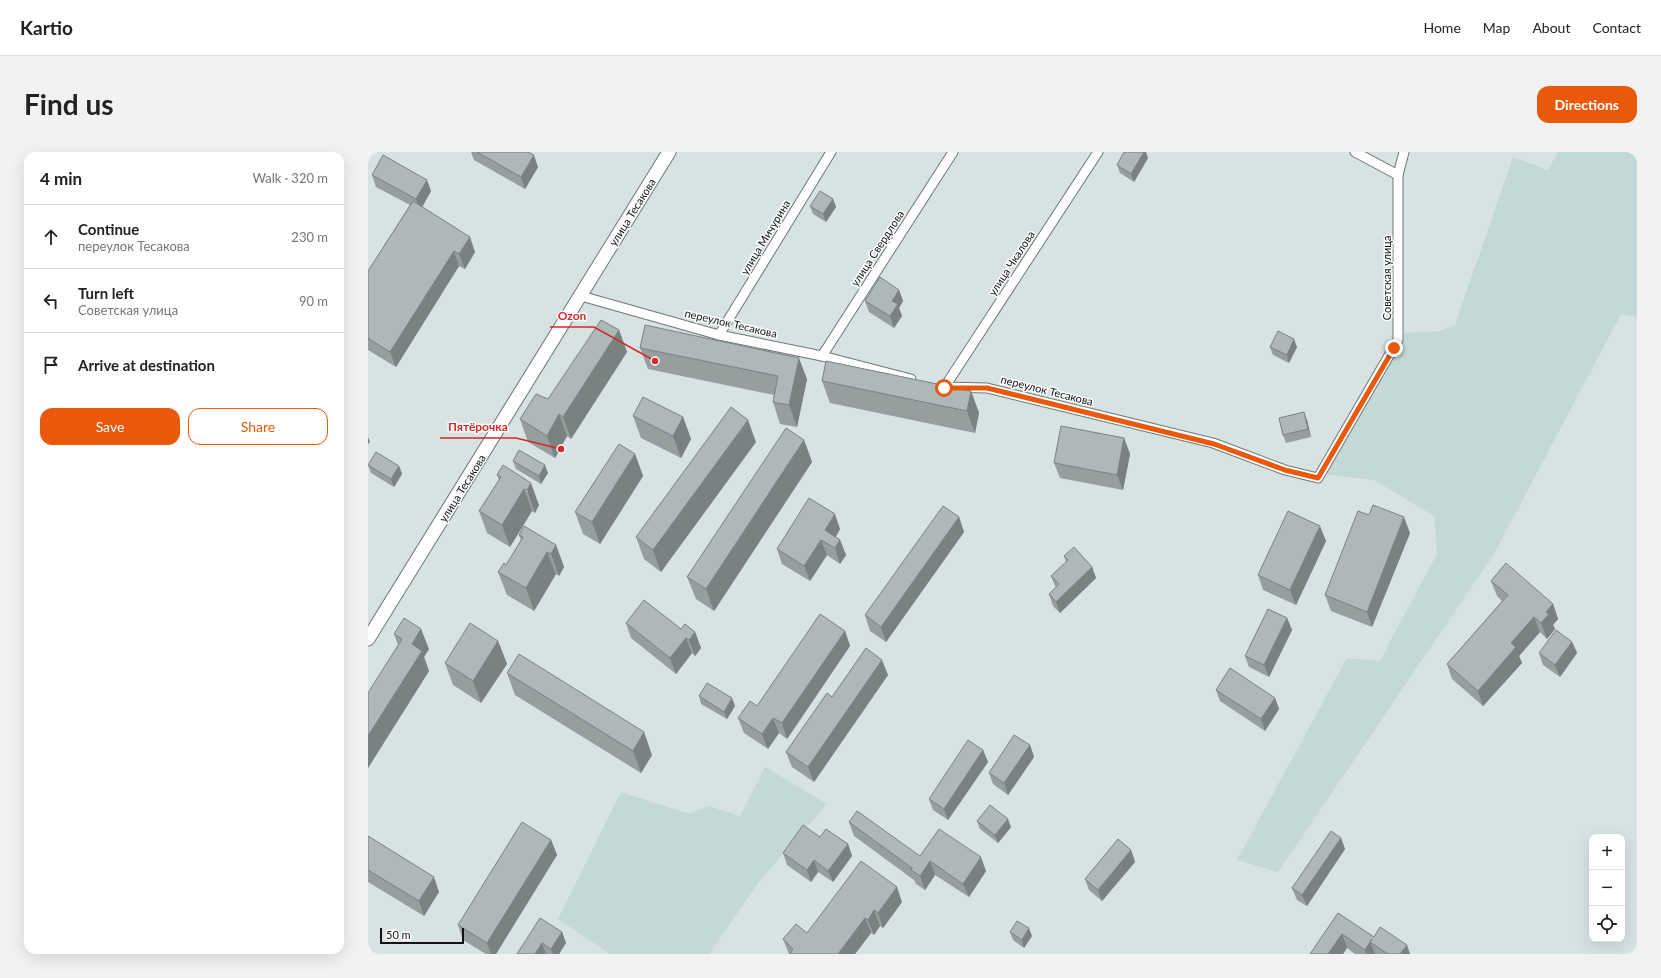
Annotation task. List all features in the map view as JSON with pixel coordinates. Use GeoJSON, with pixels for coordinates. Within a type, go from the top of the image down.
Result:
{"type":"FeatureCollection","features":[{"type":"Feature","properties":{"kind":"main road","name":"улица Тесакова"},"geometry":{"type":"LineString","coordinates":[[368,639],[669,152]]}},
{"type":"Feature","properties":{"kind":"street","name":"улица Мичурина"},"geometry":{"type":"LineString","coordinates":[[719,335],[831,152]]}},
{"type":"Feature","properties":{"kind":"street","name":"улица Свердлова"},"geometry":{"type":"LineString","coordinates":[[822,356],[953,152]]}},
{"type":"Feature","properties":{"kind":"street","name":"улица Чкалова"},"geometry":{"type":"LineString","coordinates":[[940,387],[1098,152]]}},
{"type":"Feature","properties":{"kind":"street"},"geometry":{"type":"LineString","coordinates":[[1355,152],[1398,175]]}},
{"type":"Feature","properties":{"kind":"street","name":"Советская улица"},"geometry":{"type":"LineString","coordinates":[[1318,478],[1398,340],[1398,175],[1404,152]]}},
{"type":"Feature","properties":{"kind":"street","name":"переулок Тесакова"},"geometry":{"type":"LineString","coordinates":[[581,296],[719,335],[822,356],[921,382]]}},
{"type":"Feature","properties":{"kind":"street","name":"переулок Тесакова"},"geometry":{"type":"LineString","coordinates":[[940,387],[987,388],[1214,444],[1285,470],[1318,478]]}},
{"type":"Feature","properties":{"kind":"shaded area"},"geometry":{"type":"Polygon","coordinates":[[[1558,152],[1637,152],[1637,317],[1621,314],[1494,554],[1278,872],[1237,860],[1347,658],[1381,661],[1390,641],[1437,554],[1434,516],[1374,480],[1321,474],[1403,333],[1440,331],[1455,325],[1513,157],[1548,170],[1558,152]]]}},
{"type":"Feature","properties":{"kind":"shaded area"},"geometry":{"type":"Polygon","coordinates":[[[765,767],[827,804],[758,883],[709,954],[610,954],[558,919],[621,792],[689,814],[709,806],[740,816],[765,767]]]}},
{"type":"Feature","properties":{"kind":"building"},"geometry":{"type":"Polygon","coordinates":[[[477,152],[528,152],[534,155],[521,177],[477,152]]]}},
{"type":"Feature","properties":{"kind":"building"},"geometry":{"type":"Polygon","coordinates":[[[1124,152],[1144,152],[1131,174],[1117,165],[1124,152]]]}},
{"type":"Feature","properties":{"kind":"building"},"geometry":{"type":"Polygon","coordinates":[[[383,155],[427,180],[416,199],[372,175],[383,155]]]}},
{"type":"Feature","properties":{"kind":"building"},"geometry":{"type":"Polygon","coordinates":[[[820,191],[833,199],[823,214],[810,206],[820,191]]]}},
{"type":"Feature","properties":{"kind":"building"},"geometry":{"type":"Polygon","coordinates":[[[413,201],[470,237],[459,254],[454,251],[390,352],[368,338],[368,271],[413,201]]]}},
{"type":"Feature","properties":{"kind":"building"},"geometry":{"type":"Polygon","coordinates":[[[880,277],[899,290],[892,301],[898,304],[890,316],[865,301],[880,277]]]}},
{"type":"Feature","properties":{"kind":"building"},"geometry":{"type":"Polygon","coordinates":[[[601,320],[619,330],[563,417],[559,414],[547,436],[520,419],[536,394],[548,399],[601,320]]]}},
{"type":"Feature","properties":{"kind":"building"},"geometry":{"type":"Polygon","coordinates":[[[645,325],[799,358],[789,405],[773,402],[778,376],[640,348],[645,325]]]}},
{"type":"Feature","properties":{"kind":"building"},"geometry":{"type":"Polygon","coordinates":[[[1278,331],[1294,339],[1287,355],[1270,347],[1278,331]]]}},
{"type":"Feature","properties":{"kind":"building"},"geometry":{"type":"Polygon","coordinates":[[[826,361],[971,391],[967,411],[822,381],[826,361]]]}},
{"type":"Feature","properties":{"kind":"building"},"geometry":{"type":"Polygon","coordinates":[[[643,397],[683,417],[673,436],[633,416],[643,397]]]}},
{"type":"Feature","properties":{"kind":"building"},"geometry":{"type":"Polygon","coordinates":[[[731,407],[748,420],[653,550],[636,537],[731,407]]]}},
{"type":"Feature","properties":{"kind":"building"},"geometry":{"type":"Polygon","coordinates":[[[1304,412],[1308,429],[1283,435],[1279,418],[1304,412]]]}},
{"type":"Feature","properties":{"kind":"building"},"geometry":{"type":"Polygon","coordinates":[[[1061,426],[1124,438],[1117,475],[1054,463],[1061,426]]]}},
{"type":"Feature","properties":{"kind":"building"},"geometry":{"type":"Polygon","coordinates":[[[786,428],[804,440],[706,589],[687,577],[786,428]]]}},
{"type":"Feature","properties":{"kind":"building"},"geometry":{"type":"Polygon","coordinates":[[[619,444],[635,454],[592,522],[575,512],[619,444]]]}},
{"type":"Feature","properties":{"kind":"building"},"geometry":{"type":"Polygon","coordinates":[[[519,450],[545,465],[539,476],[513,461],[519,450]]]}},
{"type":"Feature","properties":{"kind":"building"},"geometry":{"type":"Polygon","coordinates":[[[376,452],[399,466],[391,479],[368,465],[376,452]]]}},
{"type":"Feature","properties":{"kind":"building"},"geometry":{"type":"Polygon","coordinates":[[[503,465],[531,483],[527,490],[524,489],[502,525],[479,511],[501,477],[497,475],[503,465]]]}},
{"type":"Feature","properties":{"kind":"building"},"geometry":{"type":"Polygon","coordinates":[[[809,498],[835,514],[825,530],[840,540],[835,548],[821,540],[804,566],[777,549],[809,498]]]}},
{"type":"Feature","properties":{"kind":"building"},"geometry":{"type":"Polygon","coordinates":[[[1373,505],[1404,517],[1367,612],[1325,595],[1358,511],[1369,515],[1373,505]]]}},
{"type":"Feature","properties":{"kind":"building"},"geometry":{"type":"Polygon","coordinates":[[[943,506],[959,517],[881,627],[865,615],[943,506]]]}},
{"type":"Feature","properties":{"kind":"building"},"geometry":{"type":"Polygon","coordinates":[[[1288,511],[1320,526],[1290,590],[1258,575],[1288,511]]]}},
{"type":"Feature","properties":{"kind":"building"},"geometry":{"type":"Polygon","coordinates":[[[524,526],[556,545],[551,554],[547,552],[526,588],[498,572],[504,563],[506,565],[523,537],[519,535],[524,526]]]}},
{"type":"Feature","properties":{"kind":"building"},"geometry":{"type":"Polygon","coordinates":[[[1074,547],[1092,567],[1056,602],[1049,594],[1059,584],[1051,576],[1068,560],[1064,556],[1074,547]]]}},
{"type":"Feature","properties":{"kind":"building"},"geometry":{"type":"Polygon","coordinates":[[[1506,563],[1553,604],[1546,612],[1549,614],[1541,623],[1534,617],[1511,643],[1516,647],[1478,691],[1447,664],[1508,595],[1491,581],[1506,563]]]}},
{"type":"Feature","properties":{"kind":"building"},"geometry":{"type":"Polygon","coordinates":[[[644,600],[681,629],[685,624],[695,632],[689,640],[686,638],[670,658],[626,623],[644,600]]]}},
{"type":"Feature","properties":{"kind":"building"},"geometry":{"type":"Polygon","coordinates":[[[1268,609],[1287,618],[1264,665],[1245,656],[1268,609]]]}},
{"type":"Feature","properties":{"kind":"building"},"geometry":{"type":"Polygon","coordinates":[[[820,614],[845,631],[782,723],[773,718],[762,734],[738,718],[750,701],[757,706],[820,614]]]}},
{"type":"Feature","properties":{"kind":"building"},"geometry":{"type":"Polygon","coordinates":[[[404,618],[421,629],[412,644],[422,651],[368,736],[368,693],[402,639],[394,634],[404,618]]]}},
{"type":"Feature","properties":{"kind":"building"},"geometry":{"type":"Polygon","coordinates":[[[470,623],[498,641],[473,681],[445,663],[470,623]]]}},
{"type":"Feature","properties":{"kind":"building"},"geometry":{"type":"Polygon","coordinates":[[[1556,630],[1572,642],[1555,665],[1539,653],[1556,630]]]}},
{"type":"Feature","properties":{"kind":"building"},"geometry":{"type":"Polygon","coordinates":[[[866,648],[882,660],[808,767],[786,752],[827,693],[832,697],[866,648]]]}},
{"type":"Feature","properties":{"kind":"building"},"geometry":{"type":"Polygon","coordinates":[[[519,654],[644,732],[633,751],[507,673],[519,654]]]}},
{"type":"Feature","properties":{"kind":"building"},"geometry":{"type":"Polygon","coordinates":[[[1230,668],[1275,698],[1261,719],[1216,690],[1230,668]]]}},
{"type":"Feature","properties":{"kind":"building"},"geometry":{"type":"Polygon","coordinates":[[[707,683],[732,698],[724,712],[699,696],[707,683]]]}},
{"type":"Feature","properties":{"kind":"building"},"geometry":{"type":"Polygon","coordinates":[[[1014,735],[1030,745],[1004,783],[989,773],[1014,735]]]}},
{"type":"Feature","properties":{"kind":"building"},"geometry":{"type":"Polygon","coordinates":[[[968,740],[983,750],[944,809],[929,799],[968,740]]]}},
{"type":"Feature","properties":{"kind":"building"},"geometry":{"type":"Polygon","coordinates":[[[990,805],[1008,819],[995,835],[977,821],[990,805]]]}},
{"type":"Feature","properties":{"kind":"building"},"geometry":{"type":"Polygon","coordinates":[[[857,811],[920,856],[939,829],[981,857],[963,884],[930,861],[920,876],[911,870],[912,868],[849,822],[857,811]]]}},
{"type":"Feature","properties":{"kind":"building"},"geometry":{"type":"Polygon","coordinates":[[[522,822],[551,840],[487,943],[458,925],[522,822]]]}},
{"type":"Feature","properties":{"kind":"building"},"geometry":{"type":"Polygon","coordinates":[[[803,825],[820,837],[826,829],[848,844],[828,871],[814,860],[807,870],[783,853],[803,825]]]}},
{"type":"Feature","properties":{"kind":"building"},"geometry":{"type":"Polygon","coordinates":[[[1331,831],[1341,838],[1302,895],[1292,888],[1331,831]]]}},
{"type":"Feature","properties":{"kind":"building"},"geometry":{"type":"Polygon","coordinates":[[[368,836],[434,877],[419,901],[368,870],[368,836]]]}},
{"type":"Feature","properties":{"kind":"building"},"geometry":{"type":"Polygon","coordinates":[[[1118,839],[1131,850],[1098,890],[1085,879],[1118,839]]]}},
{"type":"Feature","properties":{"kind":"building"},"geometry":{"type":"Polygon","coordinates":[[[861,861],[897,887],[878,913],[874,910],[868,920],[865,918],[838,954],[790,954],[793,949],[783,939],[796,924],[807,933],[861,861]]]}},
{"type":"Feature","properties":{"kind":"building"},"geometry":{"type":"Polygon","coordinates":[[[1338,913],[1374,937],[1380,927],[1407,945],[1400,954],[1388,954],[1370,942],[1365,950],[1342,934],[1328,954],[1310,954],[1338,913]]]}},
{"type":"Feature","properties":{"kind":"building"},"geometry":{"type":"Polygon","coordinates":[[[540,918],[562,932],[551,949],[542,943],[535,954],[517,954],[540,918]]]}},
{"type":"Feature","properties":{"kind":"building"},"geometry":{"type":"Polygon","coordinates":[[[1017,921],[1029,928],[1022,940],[1010,932],[1017,921]]]}},
{"type":"Feature","properties":{"kind":"place","name":"Ozon"},"geometry":{"type":"Point","coordinates":[655,361]}},
{"type":"Feature","properties":{"kind":"place","name":"Пятёрочка"},"geometry":{"type":"Point","coordinates":[561,449]}},
{"type":"Feature","properties":{"kind":"route"},"geometry":{"type":"LineString","coordinates":[[944,388],[987,388],[1214,444],[1285,470],[1318,478],[1394,348]]}}]}
